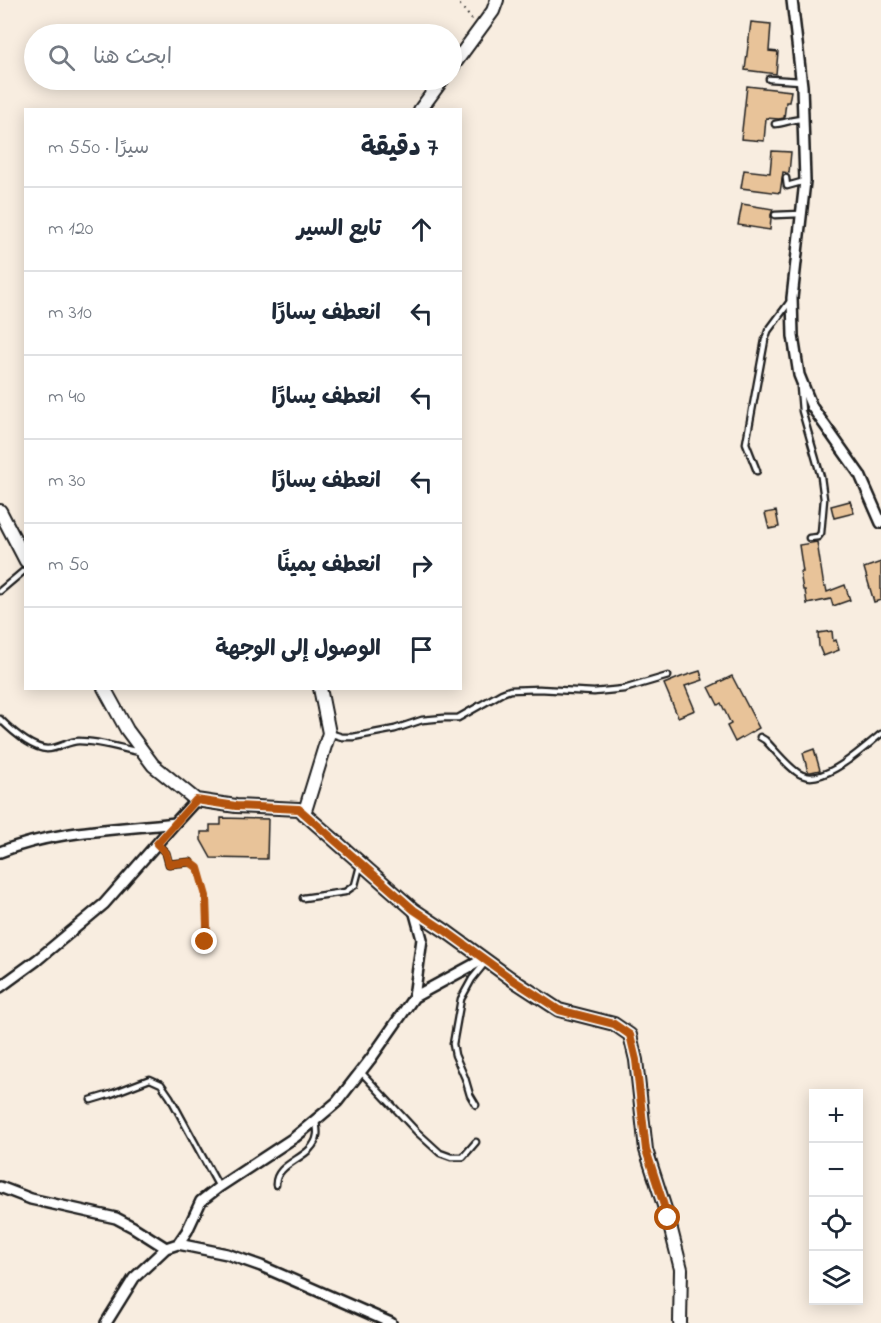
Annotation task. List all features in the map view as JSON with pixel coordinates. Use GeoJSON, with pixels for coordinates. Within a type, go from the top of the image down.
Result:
{"type":"FeatureCollection","features":[{"type":"Feature","properties":{"kind":"street"},"geometry":{"type":"LineString","coordinates":[[462,53],[493,11],[497,0]]}},
{"type":"Feature","properties":{"kind":"street"},"geometry":{"type":"LineString","coordinates":[[792,0],[801,81],[805,181],[792,298],[793,336],[800,375],[812,407],[860,475],[881,523]]}},
{"type":"Feature","properties":{"kind":"street"},"geometry":{"type":"LineString","coordinates":[[421,108],[435,90]]}},
{"type":"Feature","properties":{"kind":"street"},"geometry":{"type":"LineString","coordinates":[[0,511],[24,557]]}},
{"type":"Feature","properties":{"kind":"street"},"geometry":{"type":"LineString","coordinates":[[105,690],[127,730],[153,765],[196,800],[236,806],[299,809],[414,910],[559,1010],[614,1024],[630,1035],[636,1060],[646,1150],[668,1218],[681,1269],[680,1323]]}},
{"type":"Feature","properties":{"kind":"street"},"geometry":{"type":"LineString","coordinates":[[304,813],[329,733],[320,690]]}},
{"type":"Feature","properties":{"kind":"street"},"geometry":{"type":"LineString","coordinates":[[0,987],[38,960],[104,904],[196,800]]}},
{"type":"Feature","properties":{"kind":"street"},"geometry":{"type":"LineString","coordinates":[[0,852],[17,845],[54,836],[175,823]]}},
{"type":"Feature","properties":{"kind":"street"},"geometry":{"type":"LineString","coordinates":[[178,1244],[187,1231],[201,1201],[295,1137],[316,1120],[337,1102],[372,1057],[414,997],[422,939],[414,910]]}},
{"type":"Feature","properties":{"kind":"street"},"geometry":{"type":"LineString","coordinates":[[414,997],[486,960]]}},
{"type":"Feature","properties":{"kind":"street"},"geometry":{"type":"LineString","coordinates":[[0,1186],[31,1199],[116,1218],[166,1248]]}},
{"type":"Feature","properties":{"kind":"street"},"geometry":{"type":"LineString","coordinates":[[106,1323],[134,1278],[166,1248],[178,1244],[227,1254],[261,1266],[391,1323]]}},
{"type":"Feature","properties":{"kind":"lane"},"geometry":{"type":"LineString","coordinates":[[769,79],[801,81]]}},
{"type":"Feature","properties":{"kind":"lane"},"geometry":{"type":"LineString","coordinates":[[775,123],[803,118]]}},
{"type":"Feature","properties":{"kind":"lane"},"geometry":{"type":"LineString","coordinates":[[786,178],[787,186],[805,181]]}},
{"type":"Feature","properties":{"kind":"lane"},"geometry":{"type":"LineString","coordinates":[[776,215],[801,214]]}},
{"type":"Feature","properties":{"kind":"lane"},"geometry":{"type":"LineString","coordinates":[[757,471],[746,443],[765,340],[768,331],[792,298]]}},
{"type":"Feature","properties":{"kind":"lane"},"geometry":{"type":"LineString","coordinates":[[800,375],[802,411],[825,499],[821,533],[818,537],[809,538]]}},
{"type":"Feature","properties":{"kind":"lane"},"geometry":{"type":"LineString","coordinates":[[0,591],[24,571]]}},
{"type":"Feature","properties":{"kind":"lane"},"geometry":{"type":"LineString","coordinates":[[329,733],[342,737],[353,737],[395,729],[423,720],[458,718],[510,690],[594,692],[624,688],[668,676]]}},
{"type":"Feature","properties":{"kind":"lane"},"geometry":{"type":"LineString","coordinates":[[0,719],[14,732],[36,746],[48,749],[76,740],[145,754]]}},
{"type":"Feature","properties":{"kind":"lane"},"geometry":{"type":"LineString","coordinates":[[760,737],[799,775],[810,778],[832,772],[881,734]]}},
{"type":"Feature","properties":{"kind":"lane"},"geometry":{"type":"LineString","coordinates":[[157,844],[166,853],[169,864],[190,862]]}},
{"type":"Feature","properties":{"kind":"lane"},"geometry":{"type":"LineString","coordinates":[[303,898],[345,892],[355,885],[361,863]]}},
{"type":"Feature","properties":{"kind":"lane"},"geometry":{"type":"LineString","coordinates":[[476,1104],[470,1095],[453,1044],[461,999],[486,960]]}},
{"type":"Feature","properties":{"kind":"lane"},"geometry":{"type":"LineString","coordinates":[[361,1072],[417,1132],[440,1153],[452,1157],[463,1157],[476,1142]]}},
{"type":"Feature","properties":{"kind":"lane"},"geometry":{"type":"LineString","coordinates":[[91,1100],[144,1080],[155,1080],[161,1084],[219,1187]]}},
{"type":"Feature","properties":{"kind":"lane"},"geometry":{"type":"LineString","coordinates":[[276,1185],[276,1179],[282,1169],[309,1150],[317,1136],[316,1120]]}},
{"type":"Feature","properties":{"kind":"path"},"geometry":{"type":"LineString","coordinates":[[456,0],[480,28]]}},
{"type":"Feature","properties":{"kind":"path"},"geometry":{"type":"LineString","coordinates":[[190,862],[198,868],[206,896],[205,942]]}},
{"type":"Feature","properties":{"kind":"building"},"geometry":{"type":"Polygon","coordinates":[[[751,22],[771,24],[769,51],[778,52],[776,74],[745,70],[751,22]]]}},
{"type":"Feature","properties":{"kind":"building"},"geometry":{"type":"Polygon","coordinates":[[[747,86],[791,91],[789,102],[786,102],[784,118],[766,118],[764,141],[741,139],[747,86]]]}},
{"type":"Feature","properties":{"kind":"building"},"geometry":{"type":"Polygon","coordinates":[[[772,151],[791,152],[789,173],[783,172],[780,193],[741,188],[744,170],[770,173],[772,151]]]}},
{"type":"Feature","properties":{"kind":"building"},"geometry":{"type":"Polygon","coordinates":[[[742,204],[773,209],[770,230],[738,225],[742,204]]]}},
{"type":"Feature","properties":{"kind":"building"},"geometry":{"type":"Polygon","coordinates":[[[850,501],[854,513],[834,518],[831,506],[850,501]]]}},
{"type":"Feature","properties":{"kind":"building"},"geometry":{"type":"Polygon","coordinates":[[[776,511],[779,527],[769,529],[765,513],[776,511]]]}},
{"type":"Feature","properties":{"kind":"building"},"geometry":{"type":"Polygon","coordinates":[[[817,542],[824,587],[827,592],[845,585],[850,600],[833,606],[831,599],[807,604],[800,572],[803,572],[799,545],[817,542]]]}},
{"type":"Feature","properties":{"kind":"building"},"geometry":{"type":"Polygon","coordinates":[[[881,562],[881,600],[874,602],[864,568],[881,562]]]}},
{"type":"Feature","properties":{"kind":"building"},"geometry":{"type":"Polygon","coordinates":[[[832,631],[833,641],[836,640],[839,650],[823,656],[818,633],[832,631]]]}},
{"type":"Feature","properties":{"kind":"building"},"geometry":{"type":"Polygon","coordinates":[[[700,671],[703,680],[685,686],[695,710],[678,717],[664,684],[700,671]]]}},
{"type":"Feature","properties":{"kind":"building"},"geometry":{"type":"Polygon","coordinates":[[[732,676],[759,728],[735,742],[727,726],[731,724],[721,703],[718,705],[709,687],[732,676]]]}},
{"type":"Feature","properties":{"kind":"building"},"geometry":{"type":"Polygon","coordinates":[[[814,749],[820,770],[808,772],[803,753],[814,749]]]}},
{"type":"Feature","properties":{"kind":"building"},"geometry":{"type":"Polygon","coordinates":[[[221,818],[268,819],[267,859],[211,858],[201,840],[201,832],[210,832],[210,825],[221,825],[221,818]]]}},
{"type":"Feature","properties":{"kind":"route"},"geometry":{"type":"LineString","coordinates":[[205,942],[206,896],[198,868],[190,862],[169,864],[166,853],[157,844],[196,800],[236,806],[299,809],[414,910],[513,980],[559,1010],[614,1024],[630,1035],[636,1060],[646,1150],[668,1218]]}}]}
